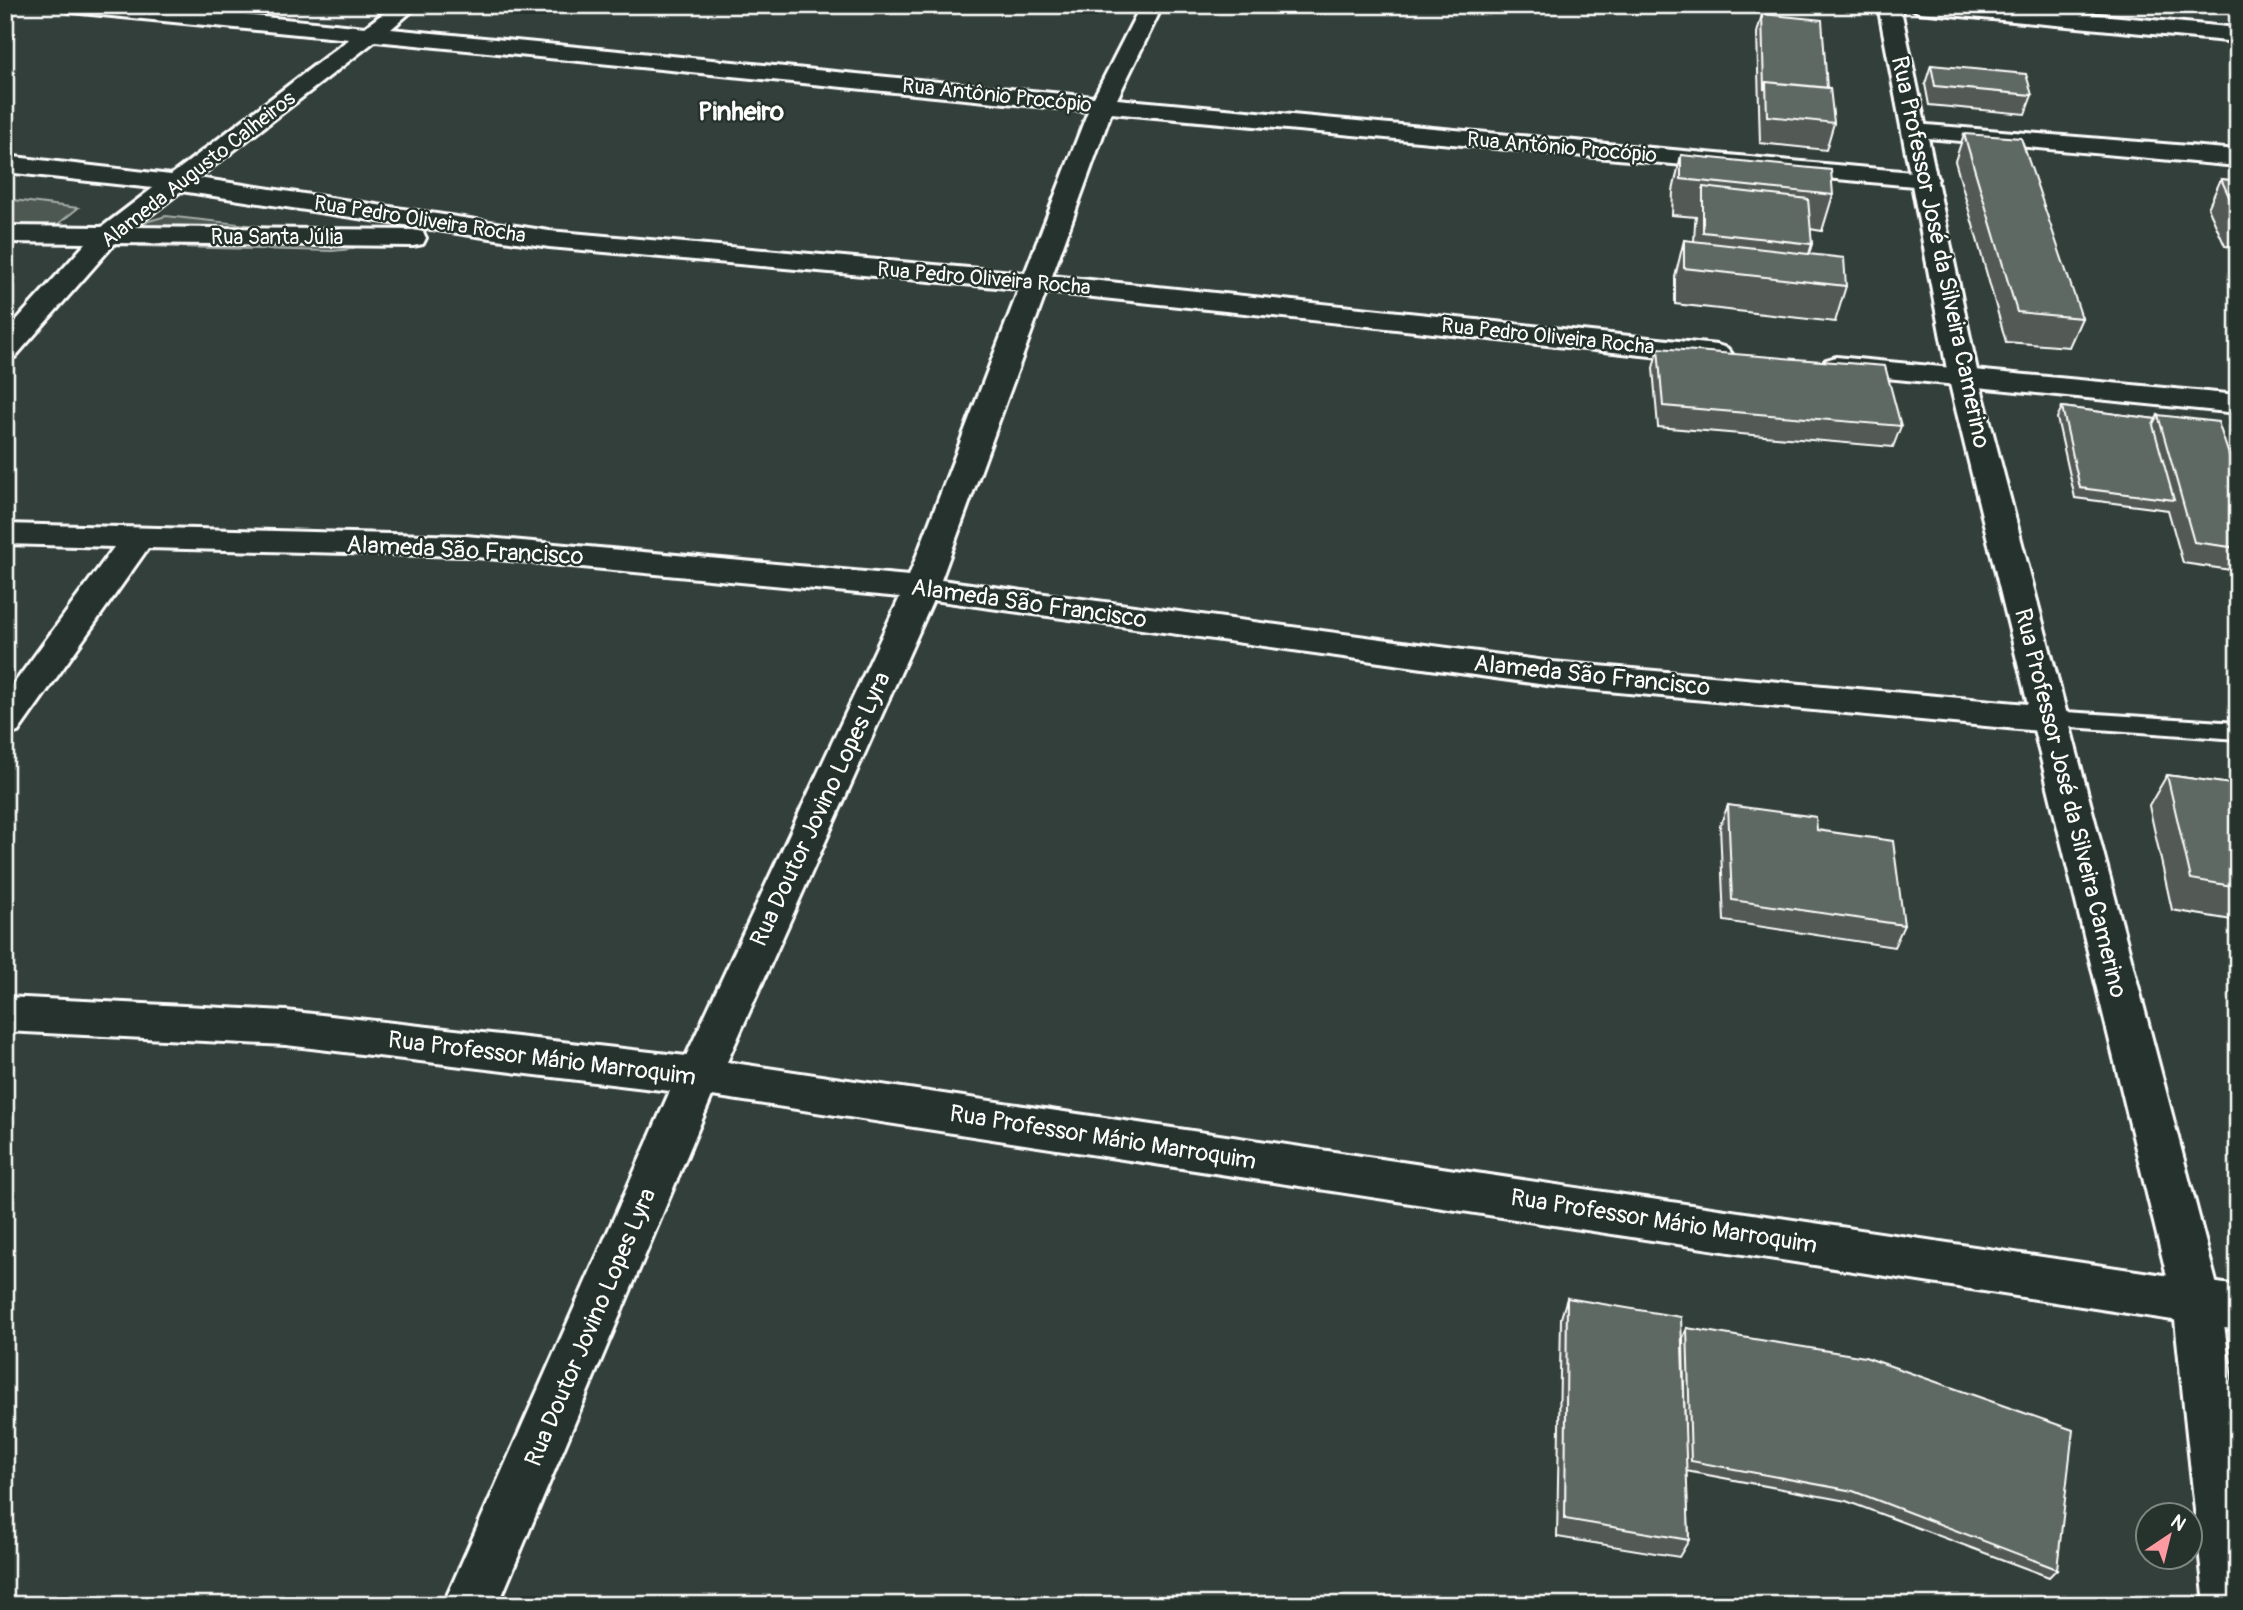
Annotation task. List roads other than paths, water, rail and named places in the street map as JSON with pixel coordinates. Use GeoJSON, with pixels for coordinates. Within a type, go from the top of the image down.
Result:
{"type":"FeatureCollection","features":[{"type":"Feature","properties":{"kind":"street","name":"Rua Antônio Procópio"},"geometry":{"type":"LineString","coordinates":[[70,5],[1102,105],[1925,179]]}},
{"type":"Feature","properties":{"kind":"street","name":"Alameda Augusto Calheiros"},"geometry":{"type":"LineString","coordinates":[[5,351],[107,236],[375,33],[408,5]]}},
{"type":"Feature","properties":{"kind":"street","name":"Rua Doutor Jovino Lopes Lyra"},"geometry":{"type":"LineString","coordinates":[[470,1605],[699,1076],[921,588],[1102,105],[1153,5]]}},
{"type":"Feature","properties":{"kind":"street","name":"Rua Professor José da Silveira Camerino"},"geometry":{"type":"LineString","coordinates":[[1889,5],[1964,380],[2050,719],[2217,1305],[2232,1605]]}},
{"type":"Feature","properties":{"kind":"street"},"geometry":{"type":"LineString","coordinates":[[1918,5],[2238,35]]}},
{"type":"Feature","properties":{"kind":"street"},"geometry":{"type":"LineString","coordinates":[[1914,131],[2238,158]]}},
{"type":"Feature","properties":{"kind":"street","name":"Rua Pedro Oliveira Rocha"},"geometry":{"type":"LineString","coordinates":[[5,164],[177,183],[549,239],[1034,282],[1742,356]]}},
{"type":"Feature","properties":{"kind":"street","name":"Rua Santa Júlia"},"geometry":{"type":"LineString","coordinates":[[5,234],[549,239]]}},
{"type":"Feature","properties":{"kind":"street"},"geometry":{"type":"LineString","coordinates":[[1811,363],[1964,380],[2238,404]]}},
{"type":"Feature","properties":{"kind":"street","name":"Alameda São Francisco"},"geometry":{"type":"LineString","coordinates":[[5,534],[466,546],[921,588],[1553,674],[2050,719]]}},
{"type":"Feature","properties":{"kind":"street"},"geometry":{"type":"LineString","coordinates":[[5,723],[137,538]]}},
{"type":"Feature","properties":{"kind":"street","name":"Rua Professor Mário Marroquim"},"geometry":{"type":"LineString","coordinates":[[5,1014],[286,1028],[699,1076],[2217,1305]]}},
{"type":"Feature","properties":{"kind":"lane"},"geometry":{"type":"LineString","coordinates":[[2050,719],[2238,731]]}},
{"type":"Feature","properties":{"kind":"district","name":"Pinheiro"},"geometry":{"type":"Point","coordinates":[741,111]}}]}
